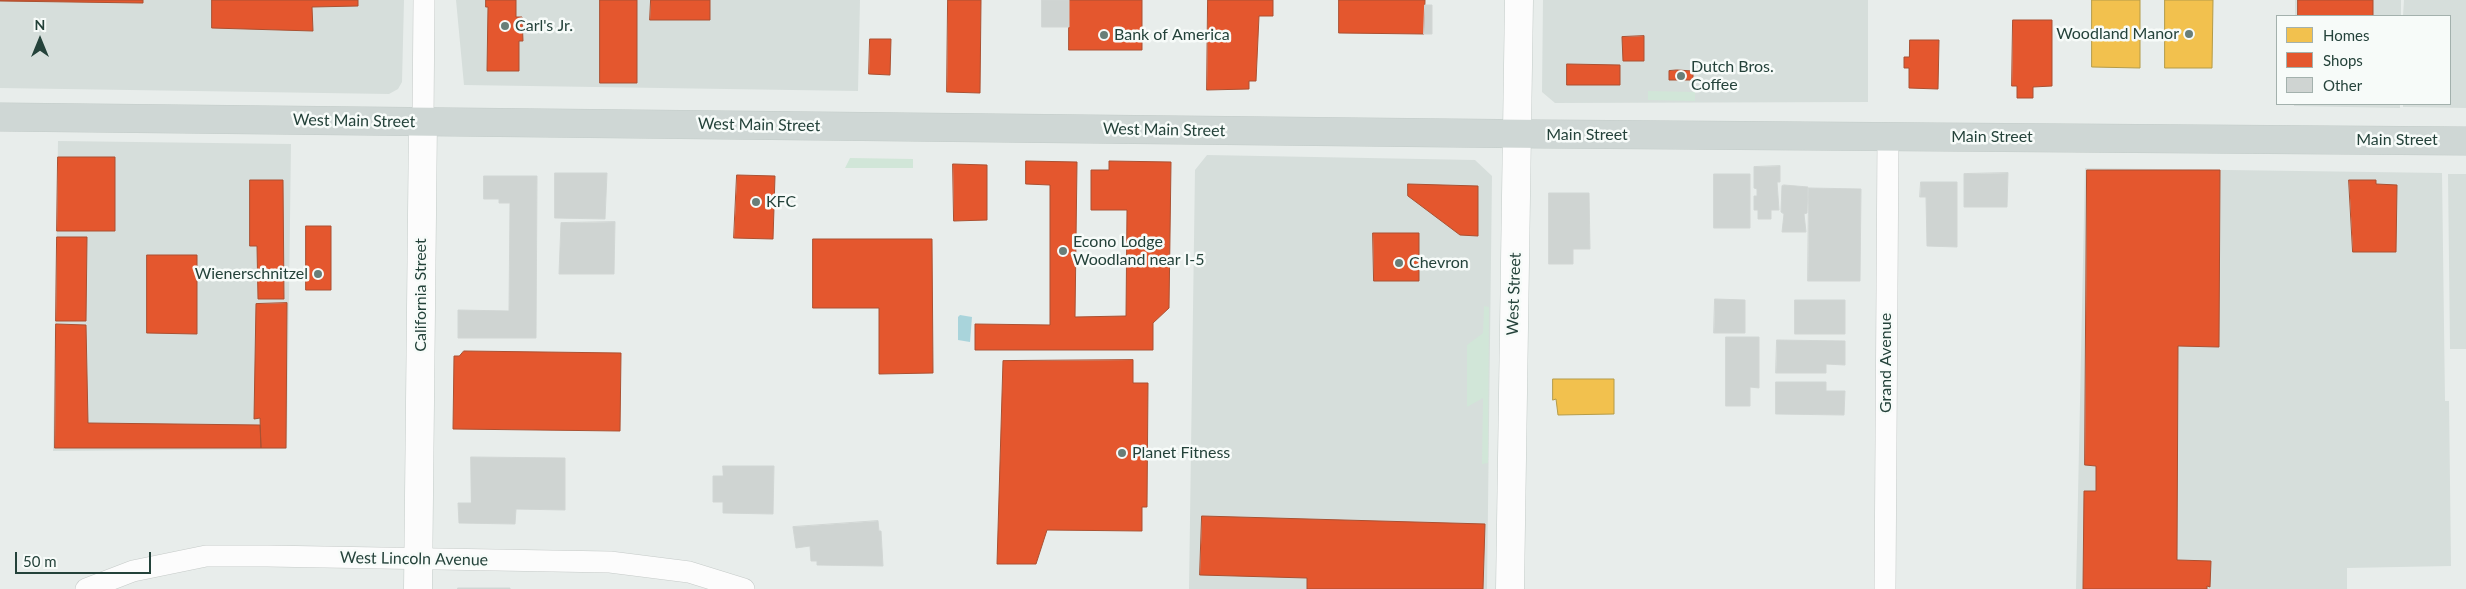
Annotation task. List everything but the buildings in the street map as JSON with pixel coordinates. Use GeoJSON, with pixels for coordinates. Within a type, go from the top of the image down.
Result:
{"type":"FeatureCollection","features":[{"type":"Feature","properties":{"kind":"main road","name":"West Street"},"geometry":{"type":"LineString","coordinates":[[1510,589],[1519,0]]}},
{"type":"Feature","properties":{"kind":"main road","name":"West Main Street"},"geometry":{"type":"LineString","coordinates":[[0,117],[1517,134]]}},
{"type":"Feature","properties":{"kind":"main road","name":"California Street"},"geometry":{"type":"LineString","coordinates":[[418,589],[423,121]]}},
{"type":"Feature","properties":{"kind":"main road","name":"Main Street"},"geometry":{"type":"LineString","coordinates":[[1517,134],[2466,141]]}},
{"type":"Feature","properties":{"kind":"street","name":"California Street"},"geometry":{"type":"LineString","coordinates":[[423,121],[424,0]]}},
{"type":"Feature","properties":{"kind":"street","name":"Grand Avenue"},"geometry":{"type":"LineString","coordinates":[[1884,589],[1888,137]]}},
{"type":"Feature","properties":{"kind":"street","name":"West Lincoln Avenue"},"geometry":{"type":"LineString","coordinates":[[86,589],[133,571],[206,556],[639,564],[689,572],[744,589]]}},
{"type":"Feature","properties":{"kind":"shaded area"},"geometry":{"type":"Polygon","coordinates":[[[0,0],[404,0],[402,82],[398,89],[389,94],[0,88],[0,0]]]}},
{"type":"Feature","properties":{"kind":"shaded area"},"geometry":{"type":"Polygon","coordinates":[[[456,0],[860,0],[858,91],[464,85],[456,0]]]}},
{"type":"Feature","properties":{"kind":"shaded area"},"geometry":{"type":"Polygon","coordinates":[[[1543,0],[1868,0],[1868,102],[1555,103],[1542,92],[1543,0]]]}},
{"type":"Feature","properties":{"kind":"shaded area"},"geometry":{"type":"Polygon","coordinates":[[[2295,0],[2401,0],[2401,15],[2295,15],[2295,0]]]}},
{"type":"Feature","properties":{"kind":"shaded area"},"geometry":{"type":"Polygon","coordinates":[[[2404,0],[2466,0],[2466,108],[2403,107],[2403,105],[2451,105],[2451,15],[2403,15],[2404,0]]]}},
{"type":"Feature","properties":{"kind":"shaded area"},"geometry":{"type":"Polygon","coordinates":[[[2400,105],[2400,108],[2294,106],[2400,105]]]}},
{"type":"Feature","properties":{"kind":"shaded area"},"geometry":{"type":"Polygon","coordinates":[[[58,141],[291,144],[287,449],[53,451],[58,141]]]}},
{"type":"Feature","properties":{"kind":"shaded area"},"geometry":{"type":"Polygon","coordinates":[[[1207,155],[1475,160],[1492,176],[1487,589],[1189,589],[1195,170],[1207,155]]]}},
{"type":"Feature","properties":{"kind":"shaded area"},"geometry":{"type":"Polygon","coordinates":[[[2085,168],[2442,173],[2445,401],[2449,401],[2451,566],[2347,568],[2347,589],[2076,589],[2085,168]]]}},
{"type":"Feature","properties":{"kind":"shaded area"},"geometry":{"type":"Polygon","coordinates":[[[2448,174],[2466,174],[2466,349],[2450,349],[2448,174]]]}},
{"type":"Feature","properties":{"kind":"green space"},"geometry":{"type":"Polygon","coordinates":[[[1648,91],[1695,92],[1695,101],[1648,100],[1648,91]]]}},
{"type":"Feature","properties":{"kind":"green space"},"geometry":{"type":"Polygon","coordinates":[[[850,158],[913,159],[913,168],[845,168],[850,158]]]}},
{"type":"Feature","properties":{"kind":"green space"},"geometry":{"type":"Polygon","coordinates":[[[1484,306],[1489,307],[1488,463],[1482,464],[1483,398],[1467,407],[1467,345],[1483,333],[1484,306]]]}},
{"type":"Feature","properties":{"kind":"water"},"geometry":{"type":"Polygon","coordinates":[[[960,315],[972,317],[970,342],[958,340],[958,317],[960,315]]]}},
{"type":"Feature","properties":{"kind":"place","name":"Carl's Jr."},"geometry":{"type":"Point","coordinates":[505,26]}},
{"type":"Feature","properties":{"kind":"place","name":"Woodland Manor"},"geometry":{"type":"Point","coordinates":[2189,34]}},
{"type":"Feature","properties":{"kind":"place","name":"Bank of America"},"geometry":{"type":"Point","coordinates":[1104,35]}},
{"type":"Feature","properties":{"kind":"place","name":"Dutch Bros. Coffee"},"geometry":{"type":"Point","coordinates":[1681,76]}},
{"type":"Feature","properties":{"kind":"place","name":"KFC"},"geometry":{"type":"Point","coordinates":[756,202]}},
{"type":"Feature","properties":{"kind":"place","name":"Econo Lodge Woodland near I-5"},"geometry":{"type":"Point","coordinates":[1063,251]}},
{"type":"Feature","properties":{"kind":"place","name":"Chevron"},"geometry":{"type":"Point","coordinates":[1399,263]}},
{"type":"Feature","properties":{"kind":"place","name":"Wienerschnitzel"},"geometry":{"type":"Point","coordinates":[318,274]}},
{"type":"Feature","properties":{"kind":"place","name":"Planet Fitness"},"geometry":{"type":"Point","coordinates":[1122,453]}}]}
